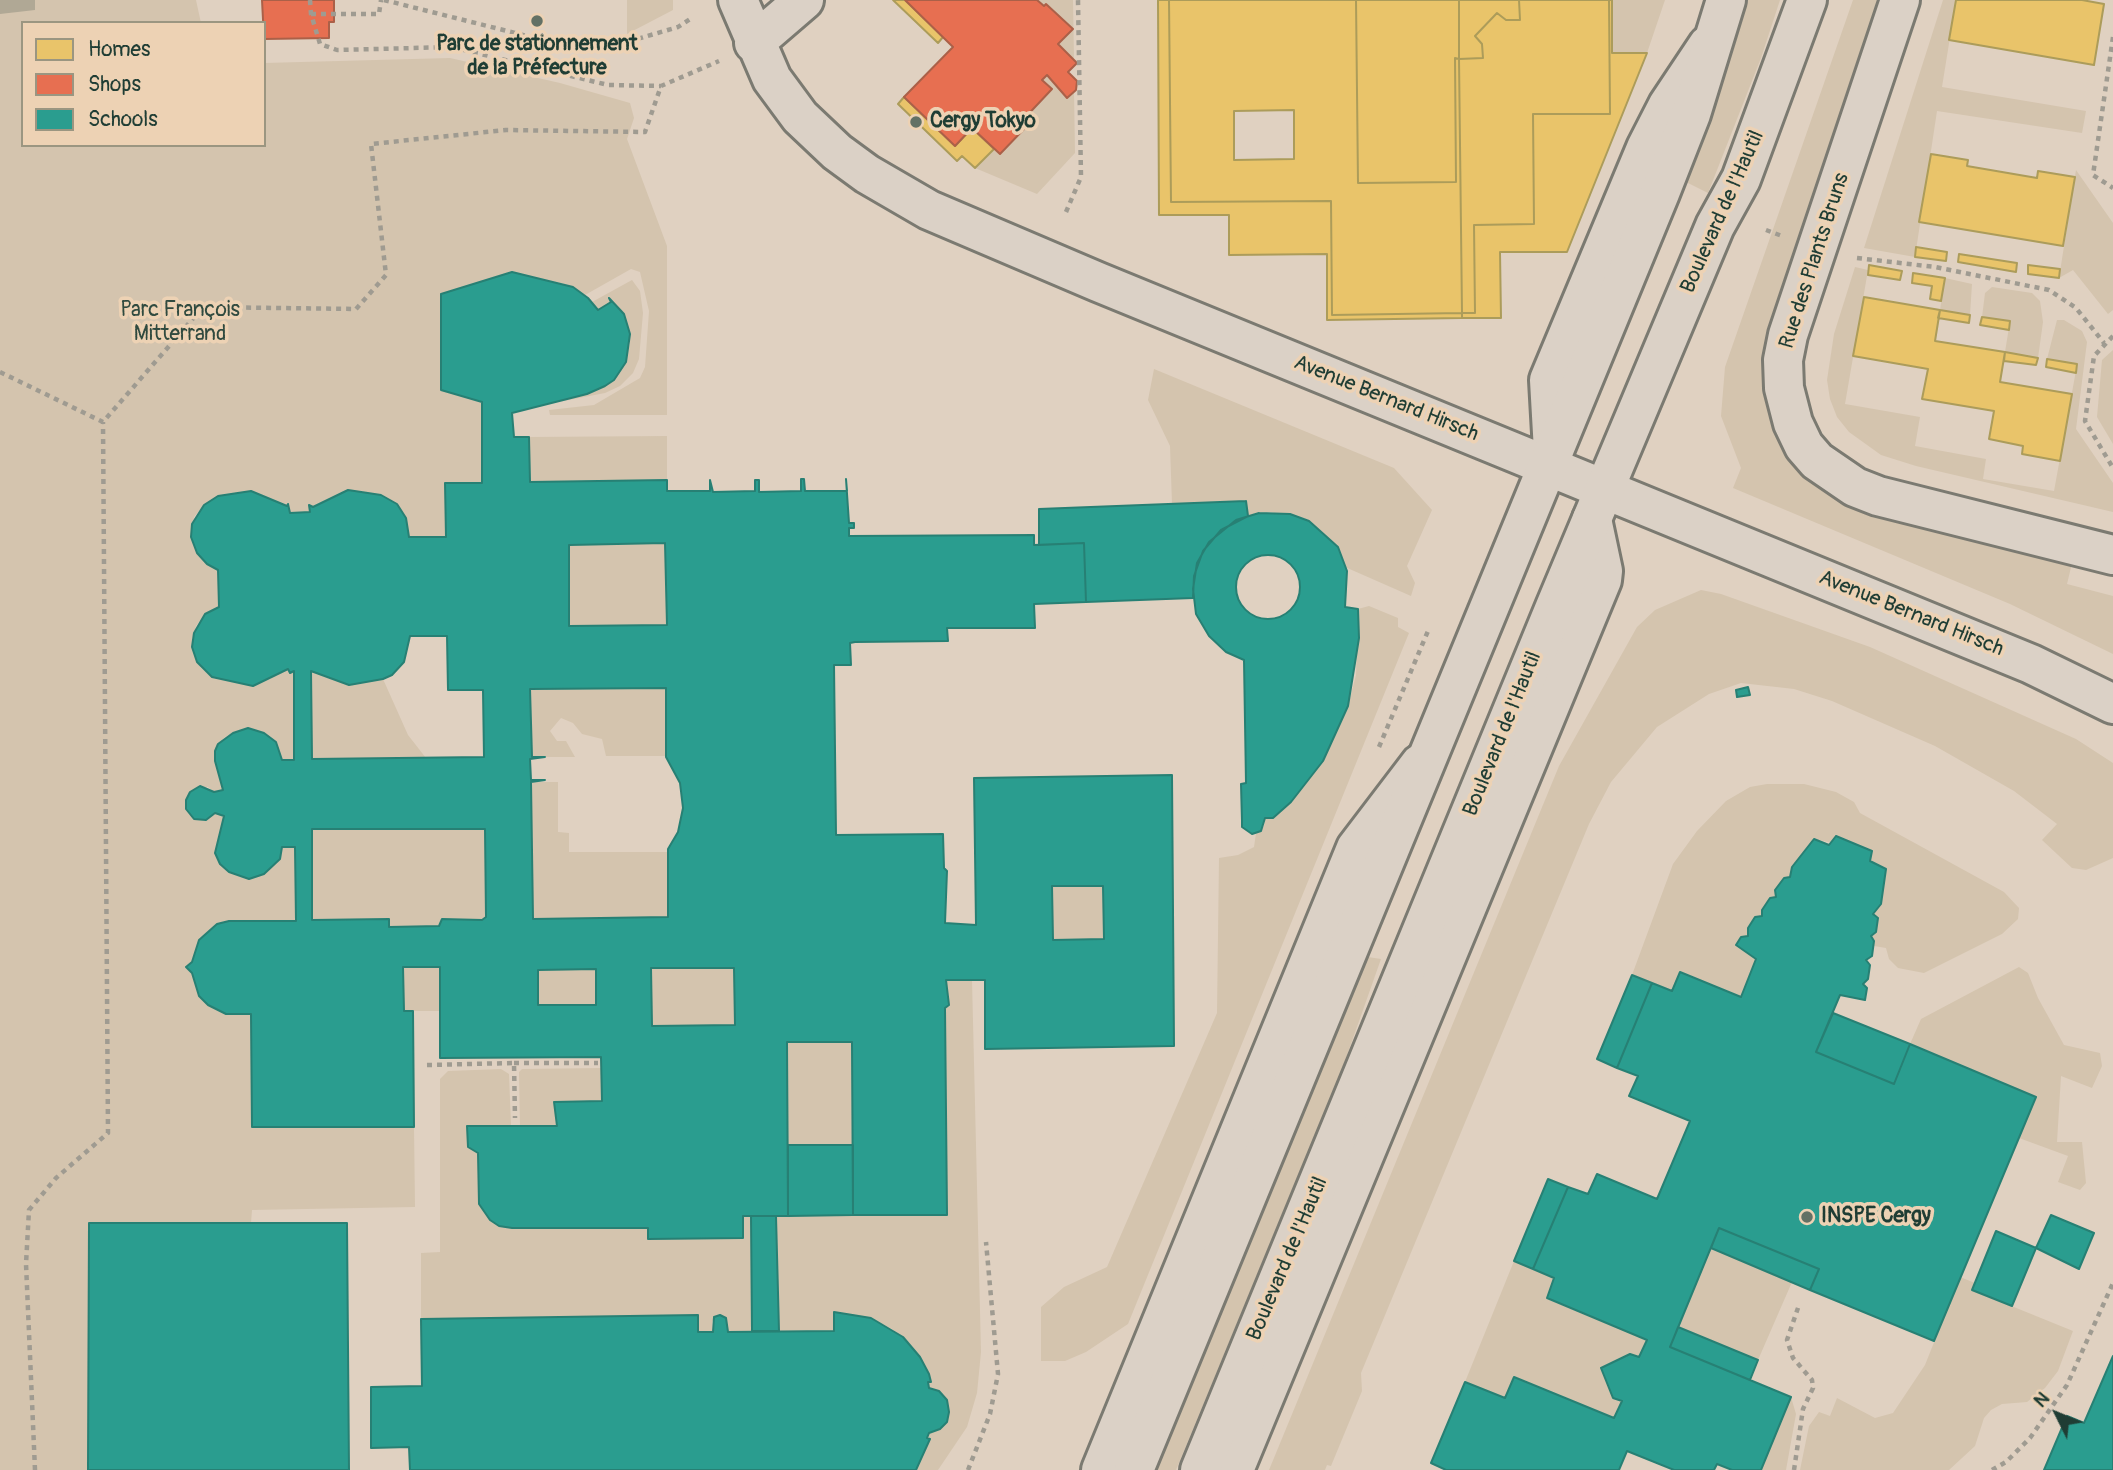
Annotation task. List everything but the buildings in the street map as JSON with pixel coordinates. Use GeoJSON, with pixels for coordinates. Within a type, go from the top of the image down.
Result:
{"type":"FeatureCollection","features":[{"type":"Feature","properties":{"kind":"main road","name":"Avenue Bernard Hirsch"},"geometry":{"type":"LineString","coordinates":[[738,0],[754,43],[772,79],[800,117],[837,152],[897,193],[1098,282],[1550,458],[1598,503],[2031,664],[2113,704]]}},
{"type":"Feature","properties":{"kind":"main road"},"geometry":{"type":"LineString","coordinates":[[754,43],[804,0]]}},
{"type":"Feature","properties":{"kind":"main road","name":"Boulevard de l'Hautil"},"geometry":{"type":"LineString","coordinates":[[1200,1470],[1598,503],[1715,226],[1741,179],[1807,0]]}},
{"type":"Feature","properties":{"kind":"main road","name":"Rue des Plants Bruns"},"geometry":{"type":"LineString","coordinates":[[1900,0],[1788,335],[1783,360],[1784,388],[1793,423],[1804,446],[1817,461],[1845,481],[1878,496],[2113,555]]}},
{"type":"Feature","properties":{"kind":"main road"},"geometry":{"type":"LineString","coordinates":[[1134,1470],[1660,192],[1690,114],[1721,17]]}},
{"type":"Feature","properties":{"kind":"main road"},"geometry":{"type":"LineString","coordinates":[[1234,1470],[1602,580],[1604,571],[1598,503]]}},
{"type":"Feature","properties":{"kind":"main road"},"geometry":{"type":"LineString","coordinates":[[1101,1470],[1356,848],[1430,752]]}},
{"type":"Feature","properties":{"kind":"path"},"geometry":{"type":"LineString","coordinates":[[310,0],[311,14],[320,44],[337,50],[452,47],[608,85],[661,86],[712,65],[754,43]]}},
{"type":"Feature","properties":{"kind":"path"},"geometry":{"type":"LineString","coordinates":[[311,14],[379,13],[383,0],[555,43],[627,42],[678,26],[693,17]]}},
{"type":"Feature","properties":{"kind":"path"},"geometry":{"type":"LineString","coordinates":[[1066,212],[1081,177],[1078,0]]}},
{"type":"Feature","properties":{"kind":"path"},"geometry":{"type":"LineString","coordinates":[[2113,37],[2093,175],[2113,188]]}},
{"type":"Feature","properties":{"kind":"path"},"geometry":{"type":"LineString","coordinates":[[35,1470],[26,1264],[29,1210],[55,1178],[108,1133],[103,422],[203,307],[356,309],[386,275],[371,144],[506,130],[645,132],[661,86]]}},
{"type":"Feature","properties":{"kind":"path"},"geometry":{"type":"LineString","coordinates":[[1766,230],[1780,236]]}},
{"type":"Feature","properties":{"kind":"path"},"geometry":{"type":"LineString","coordinates":[[1817,249],[1863,259],[1936,267],[2049,290],[2076,308],[2104,343]]}},
{"type":"Feature","properties":{"kind":"path"},"geometry":{"type":"LineString","coordinates":[[2113,336],[2098,349],[2091,365],[2085,421],[2113,468]]}},
{"type":"Feature","properties":{"kind":"path"},"geometry":{"type":"LineString","coordinates":[[0,372],[103,422]]}},
{"type":"Feature","properties":{"kind":"path"},"geometry":{"type":"LineString","coordinates":[[514,1063],[515,1118]]}},
{"type":"Feature","properties":{"kind":"path"},"geometry":{"type":"LineString","coordinates":[[427,1065],[598,1063]]}},
{"type":"Feature","properties":{"kind":"path"},"geometry":{"type":"LineString","coordinates":[[968,1470],[990,1414],[998,1374],[986,1242]]}},
{"type":"Feature","properties":{"kind":"path"},"geometry":{"type":"LineString","coordinates":[[1992,1470],[2007,1462],[2029,1438],[2067,1385],[2113,1283]]}},
{"type":"Feature","properties":{"kind":"path"},"geometry":{"type":"LineString","coordinates":[[1794,1470],[1804,1409],[1813,1388],[1812,1380],[1793,1358],[1787,1340],[1799,1305]]}},
{"type":"Feature","properties":{"kind":"green space","name":"Parc François Mitterrand"},"geometry":{"type":"Polygon","coordinates":[[[0,0],[196,0],[201,21],[21,21],[21,147],[266,147],[266,63],[450,58],[560,83],[630,103],[634,118],[627,139],[667,246],[667,415],[550,415],[549,410],[594,405],[640,378],[645,367],[649,311],[640,272],[631,269],[585,295],[564,284],[512,272],[441,294],[441,390],[482,402],[482,483],[445,483],[446,537],[409,537],[406,518],[397,504],[381,495],[348,490],[313,507],[310,505],[310,512],[290,513],[289,504],[287,506],[251,491],[218,496],[204,505],[194,517],[191,537],[197,553],[207,564],[218,570],[219,607],[205,614],[196,626],[192,640],[194,655],[201,668],[212,677],[253,686],[288,669],[294,671],[294,760],[282,760],[277,742],[264,733],[233,733],[218,744],[215,761],[223,790],[214,792],[208,787],[195,789],[186,799],[186,809],[194,819],[203,820],[215,813],[224,816],[215,853],[220,864],[234,874],[264,874],[280,859],[282,847],[295,847],[296,921],[229,921],[217,924],[199,939],[192,962],[187,968],[192,973],[199,996],[208,1005],[226,1014],[251,1014],[252,1127],[414,1127],[415,1207],[252,1210],[251,1223],[89,1223],[88,1470],[0,1470],[0,0]]]}},
{"type":"Feature","properties":{"kind":"green space"},"geometry":{"type":"Polygon","coordinates":[[[627,0],[673,0],[673,10],[627,34],[627,0]]]}},
{"type":"Feature","properties":{"kind":"green space"},"geometry":{"type":"Polygon","coordinates":[[[1037,0],[1073,0],[1074,60],[1058,44],[1072,29],[1047,4],[1044,6],[1037,0]]]}},
{"type":"Feature","properties":{"kind":"green space"},"geometry":{"type":"Polygon","coordinates":[[[1612,0],[1665,0],[1647,53],[1612,53],[1612,0]]]}},
{"type":"Feature","properties":{"kind":"green space"},"geometry":{"type":"Polygon","coordinates":[[[1748,0],[1780,0],[1761,58],[1708,193],[1684,181],[1732,54],[1748,0]]]}},
{"type":"Feature","properties":{"kind":"green space"},"geometry":{"type":"Polygon","coordinates":[[[1853,0],[1883,0],[1776,330],[1787,438],[2073,559],[2067,584],[2113,596],[2113,654],[2010,604],[1733,488],[1741,468],[1721,416],[1725,367],[1853,0]]]}},
{"type":"Feature","properties":{"kind":"green space"},"geometry":{"type":"Polygon","coordinates":[[[1943,0],[1956,0],[1942,87],[2086,111],[2082,133],[1937,111],[1915,257],[1864,248],[1943,0]]]}},
{"type":"Feature","properties":{"kind":"green space"},"geometry":{"type":"Polygon","coordinates":[[[1047,75],[1067,98],[1074,92],[1075,153],[1037,194],[975,168],[994,149],[1000,154],[1025,128],[1020,123],[1051,90],[1042,80],[1047,75]]]}},
{"type":"Feature","properties":{"kind":"green space"},"geometry":{"type":"Polygon","coordinates":[[[2076,170],[2113,223],[2113,310],[2108,314],[2073,270],[2059,278],[2076,170]]]}},
{"type":"Feature","properties":{"kind":"green space"},"geometry":{"type":"Polygon","coordinates":[[[1855,267],[1868,270],[1845,404],[1920,417],[1915,446],[1986,459],[1983,479],[2054,491],[2077,365],[2047,359],[2057,320],[2064,320],[2082,331],[2087,342],[2076,429],[2113,483],[2113,512],[1916,466],[1881,455],[1849,432],[1837,417],[1827,380],[1834,334],[1855,267]]]}},
{"type":"Feature","properties":{"kind":"green space"},"geometry":{"type":"Polygon","coordinates":[[[1945,278],[1972,284],[1970,315],[1940,310],[1945,278]]]}},
{"type":"Feature","properties":{"kind":"green space"},"geometry":{"type":"Polygon","coordinates":[[[632,280],[640,291],[643,313],[639,359],[633,373],[620,386],[605,393],[558,402],[596,391],[620,372],[630,344],[624,314],[609,298],[611,302],[598,310],[592,302],[632,280]]]}},
{"type":"Feature","properties":{"kind":"green space"},"geometry":{"type":"Polygon","coordinates":[[[1992,287],[2032,293],[2040,301],[2043,322],[2038,358],[2005,352],[2010,321],[1982,317],[1985,293],[1992,287]]]}},
{"type":"Feature","properties":{"kind":"green space"},"geometry":{"type":"Polygon","coordinates":[[[2113,350],[2113,444],[2097,417],[2102,360],[2113,350]]]}},
{"type":"Feature","properties":{"kind":"green space"},"geometry":{"type":"Polygon","coordinates":[[[1154,369],[1394,468],[1432,510],[1407,566],[1415,583],[1411,596],[1345,567],[1338,546],[1309,521],[1271,512],[1248,516],[1245,501],[1172,504],[1170,446],[1148,400],[1154,369]]]}},
{"type":"Feature","properties":{"kind":"green space"},"geometry":{"type":"Polygon","coordinates":[[[667,436],[667,480],[530,482],[529,437],[667,436]]]}},
{"type":"Feature","properties":{"kind":"green space"},"geometry":{"type":"Polygon","coordinates":[[[665,543],[667,625],[569,626],[569,545],[665,543]]]}},
{"type":"Feature","properties":{"kind":"green space"},"geometry":{"type":"Polygon","coordinates":[[[1701,590],[1721,594],[1870,647],[2076,739],[2113,763],[2113,858],[2086,870],[2072,868],[2042,840],[2057,824],[2014,791],[1935,746],[1832,701],[1794,689],[1741,683],[1709,694],[1657,727],[1611,782],[1589,824],[1361,1373],[1362,1391],[1331,1466],[1327,1465],[1325,1470],[1269,1470],[1559,766],[1637,627],[1655,610],[1701,590]]]}},
{"type":"Feature","properties":{"kind":"green space"},"geometry":{"type":"Polygon","coordinates":[[[1369,606],[1398,618],[1398,627],[1409,633],[1128,1324],[1086,1352],[1065,1361],[1041,1361],[1041,1307],[1064,1287],[1107,1267],[1217,1013],[1219,858],[1238,855],[1254,847],[1256,833],[1264,826],[1265,818],[1273,818],[1291,802],[1323,761],[1348,706],[1356,675],[1358,609],[1369,606]]]}},
{"type":"Feature","properties":{"kind":"green space"},"geometry":{"type":"Polygon","coordinates":[[[311,671],[383,679],[408,735],[426,758],[312,759],[311,671]]]}},
{"type":"Feature","properties":{"kind":"green space"},"geometry":{"type":"Polygon","coordinates":[[[666,688],[666,756],[606,756],[602,739],[582,734],[573,723],[561,718],[550,731],[557,741],[566,741],[575,757],[532,757],[530,689],[666,688]]]}},
{"type":"Feature","properties":{"kind":"green space"},"geometry":{"type":"Polygon","coordinates":[[[531,782],[558,782],[558,832],[569,833],[569,852],[668,852],[668,917],[533,919],[531,782]]]}},
{"type":"Feature","properties":{"kind":"green space"},"geometry":{"type":"Polygon","coordinates":[[[1804,784],[1836,792],[1854,802],[1860,813],[2004,892],[2019,908],[2018,919],[2002,934],[1924,973],[1898,968],[1889,959],[1886,948],[1874,946],[1871,936],[1876,932],[1878,918],[1873,914],[1881,904],[1886,869],[1870,861],[1871,851],[1814,839],[1792,867],[1790,877],[1776,897],[1770,898],[1762,909],[1762,916],[1755,917],[1748,928],[1748,936],[1741,937],[1736,945],[1756,959],[1741,997],[1681,972],[1672,991],[1632,975],[1673,864],[1697,831],[1726,801],[1750,787],[1804,784]]]}},
{"type":"Feature","properties":{"kind":"green space"},"geometry":{"type":"Polygon","coordinates":[[[312,829],[485,829],[486,917],[482,920],[442,919],[439,926],[389,927],[389,920],[312,920],[312,829]]]}},
{"type":"Feature","properties":{"kind":"green space"},"geometry":{"type":"Polygon","coordinates":[[[1052,886],[1103,886],[1104,939],[1053,940],[1052,886]]]}},
{"type":"Feature","properties":{"kind":"green space"},"geometry":{"type":"Polygon","coordinates":[[[1368,957],[1381,959],[1340,1075],[1176,1470],[1156,1470],[1368,957]]]}},
{"type":"Feature","properties":{"kind":"green space"},"geometry":{"type":"Polygon","coordinates":[[[403,967],[440,967],[440,1011],[404,1011],[403,967]]]}},
{"type":"Feature","properties":{"kind":"green space"},"geometry":{"type":"Polygon","coordinates":[[[2019,967],[2028,973],[2038,998],[2064,1045],[2100,1053],[2102,1066],[2092,1088],[2061,1076],[2057,1142],[2082,1142],[2086,1183],[2080,1190],[2058,1182],[2068,1156],[2019,1138],[2035,1097],[1910,1044],[1921,1019],[2019,967]]]}},
{"type":"Feature","properties":{"kind":"green space"},"geometry":{"type":"Polygon","coordinates":[[[651,968],[734,968],[735,1025],[652,1026],[651,968]]]}},
{"type":"Feature","properties":{"kind":"green space"},"geometry":{"type":"Polygon","coordinates":[[[596,969],[596,1005],[538,1005],[538,970],[596,969]]]}},
{"type":"Feature","properties":{"kind":"green space"},"geometry":{"type":"Polygon","coordinates":[[[946,980],[972,980],[981,1352],[977,1393],[967,1427],[938,1470],[916,1470],[930,1440],[927,1438],[929,1433],[940,1429],[947,1422],[947,1400],[939,1391],[929,1388],[929,1374],[911,1345],[892,1329],[871,1318],[834,1312],[834,1331],[728,1332],[726,1318],[717,1315],[712,1322],[713,1332],[698,1332],[698,1316],[421,1319],[421,1253],[440,1252],[440,1079],[448,1071],[501,1069],[509,1074],[511,1126],[467,1127],[468,1147],[478,1153],[479,1204],[490,1220],[499,1226],[648,1228],[649,1239],[743,1238],[743,1216],[946,1215],[945,1008],[949,1006],[946,980]]]}},
{"type":"Feature","properties":{"kind":"green space"},"geometry":{"type":"Polygon","coordinates":[[[787,1042],[852,1042],[853,1145],[788,1145],[787,1042]]]}},
{"type":"Feature","properties":{"kind":"green space"},"geometry":{"type":"Polygon","coordinates":[[[602,1068],[602,1101],[554,1102],[557,1126],[520,1126],[519,1072],[522,1069],[602,1068]]]}},
{"type":"Feature","properties":{"kind":"green space"},"geometry":{"type":"Polygon","coordinates":[[[1711,1248],[1792,1282],[1758,1360],[1678,1327],[1711,1248]]]}},
{"type":"Feature","properties":{"kind":"green space"},"geometry":{"type":"Polygon","coordinates":[[[1514,1261],[1554,1278],[1547,1299],[1647,1340],[1639,1357],[1630,1354],[1602,1368],[1613,1397],[1622,1401],[1614,1418],[1514,1377],[1505,1398],[1465,1382],[1514,1261]]]}},
{"type":"Feature","properties":{"kind":"green space"},"geometry":{"type":"Polygon","coordinates":[[[1960,1277],[1975,1283],[1972,1290],[2073,1331],[2058,1371],[2045,1388],[2027,1402],[2002,1404],[1991,1410],[1984,1418],[1975,1446],[1949,1470],[1800,1470],[1809,1426],[1819,1412],[1830,1416],[1837,1398],[1875,1418],[1893,1413],[1925,1365],[1960,1277]]]}},
{"type":"Feature","properties":{"kind":"green space"},"geometry":{"type":"Polygon","coordinates":[[[1791,1397],[1796,1414],[1786,1470],[1761,1470],[1791,1397]]]}},
{"type":"Feature","properties":{"kind":"shaded area"},"geometry":{"type":"Polygon","coordinates":[[[0,0],[35,0],[35,10],[0,14],[0,0]]]}},
{"type":"Feature","properties":{"kind":"place","name":"Parc de stationnement de la Préfecture"},"geometry":{"type":"Point","coordinates":[537,21]}},
{"type":"Feature","properties":{"kind":"place","name":"Cergy Tokyo"},"geometry":{"type":"Point","coordinates":[916,122]}},
{"type":"Feature","properties":{"kind":"place","name":"INSPE Cergy"},"geometry":{"type":"Point","coordinates":[1807,1217]}}]}
